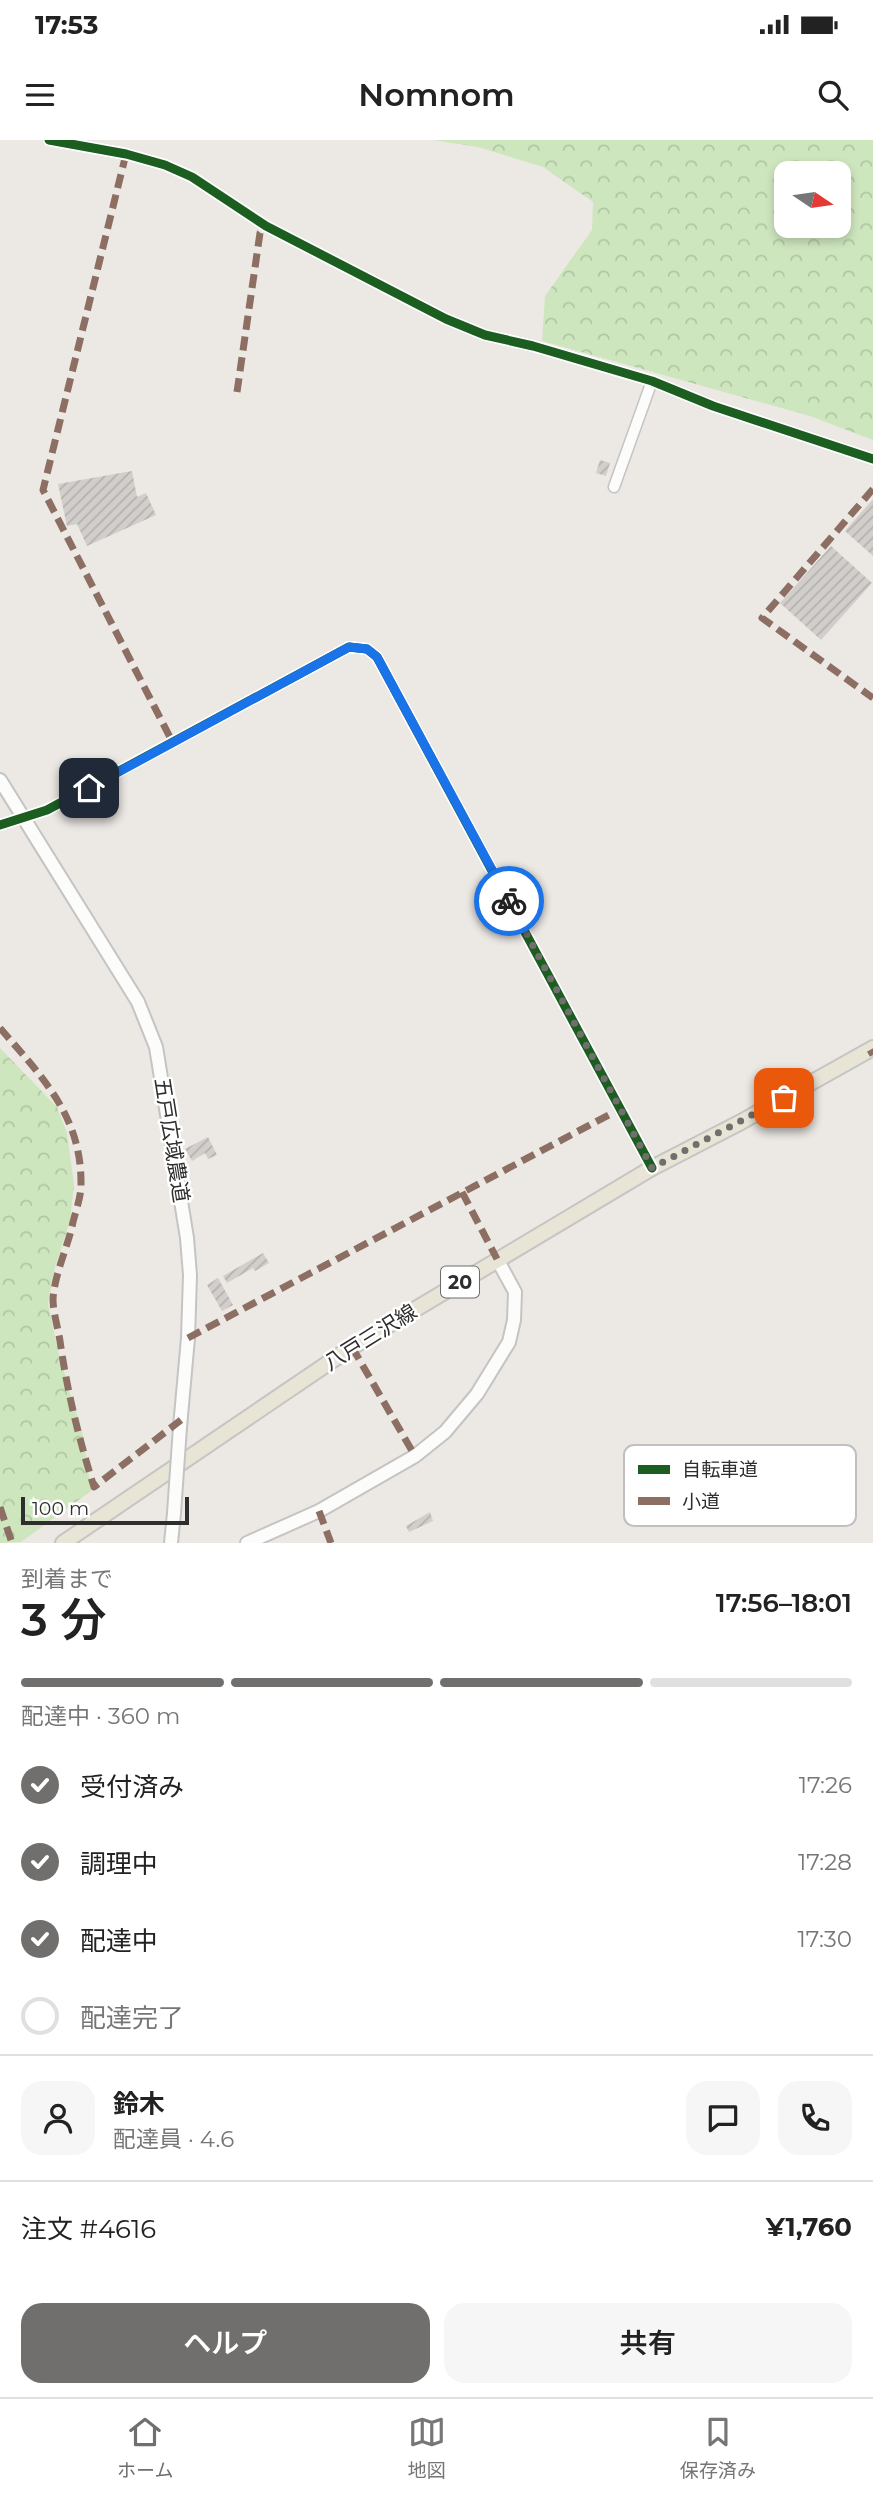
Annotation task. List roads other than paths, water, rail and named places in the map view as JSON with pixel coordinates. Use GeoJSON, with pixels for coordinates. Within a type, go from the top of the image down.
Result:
{"type":"FeatureCollection","features":[{"type":"Feature","properties":{"kind":"main road","name":"八戸三沢線"},"geometry":{"type":"LineString","coordinates":[[63,1543],[352,1347],[652,1168],[873,1048]]}},
{"type":"Feature","properties":{"kind":"street"},"geometry":{"type":"LineString","coordinates":[[49,140],[126,154],[165,165],[192,177],[265,226],[446,319],[485,335],[533,346],[652,381],[713,406],[873,460]]}},
{"type":"Feature","properties":{"kind":"street"},"geometry":{"type":"LineString","coordinates":[[614,487],[652,381]]}},
{"type":"Feature","properties":{"kind":"street"},"geometry":{"type":"LineString","coordinates":[[0,825],[47,810],[349,647],[367,649],[377,657],[652,1168]]}},
{"type":"Feature","properties":{"kind":"street","name":"五戸広域農道"},"geometry":{"type":"LineString","coordinates":[[0,780],[138,1002],[156,1047],[187,1238],[190,1275],[188,1338],[171,1543]]}},
{"type":"Feature","properties":{"kind":"street"},"geometry":{"type":"LineString","coordinates":[[247,1543],[319,1511],[415,1456],[445,1432],[477,1394],[509,1342],[514,1320],[515,1292],[498,1259]]}}]}
